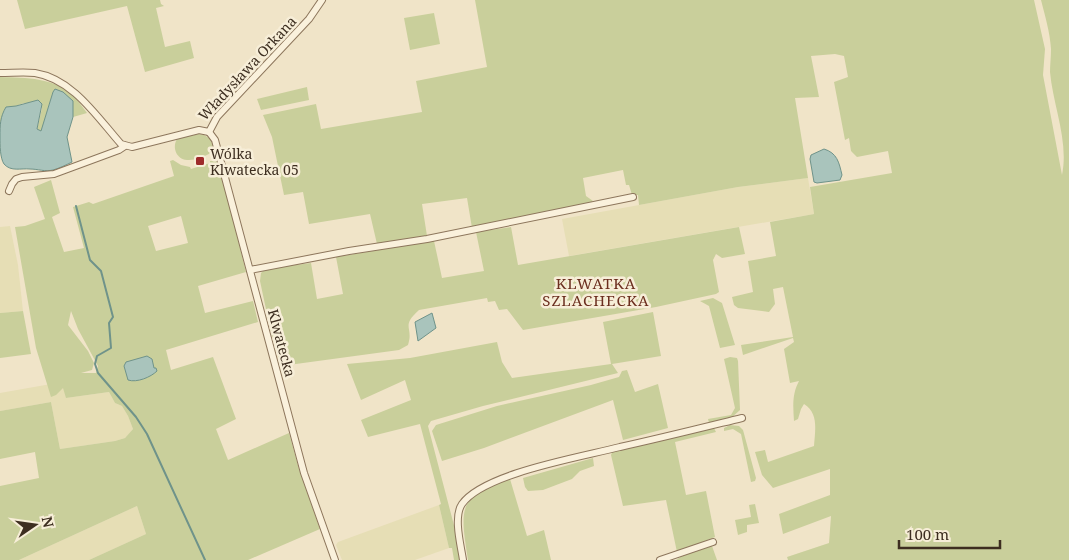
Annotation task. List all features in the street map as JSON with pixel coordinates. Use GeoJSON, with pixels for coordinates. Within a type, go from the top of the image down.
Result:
{"type":"FeatureCollection","features":[{"type":"Feature","properties":{"kind":"street","name":"Władysława Orkana"},"geometry":{"type":"LineString","coordinates":[[9,191],[16,179],[54,174],[119,150],[125,146],[199,130],[209,132],[217,118],[309,19],[322,0]]}},
{"type":"Feature","properties":{"kind":"street"},"geometry":{"type":"LineString","coordinates":[[0,73],[35,73],[66,85],[125,146]]}},
{"type":"Feature","properties":{"kind":"street","name":"Klwatecka"},"geometry":{"type":"LineString","coordinates":[[209,132],[215,140],[304,473],[335,560]]}},
{"type":"Feature","properties":{"kind":"street"},"geometry":{"type":"LineString","coordinates":[[250,270],[349,251],[445,236],[634,197]]}},
{"type":"Feature","properties":{"kind":"street"},"geometry":{"type":"LineString","coordinates":[[463,560],[458,528],[460,506],[476,490],[519,472],[742,418]]}},
{"type":"Feature","properties":{"kind":"street"},"geometry":{"type":"LineString","coordinates":[[660,560],[713,542]]}},
{"type":"Feature","properties":{"kind":"shaded area"},"geometry":{"type":"Polygon","coordinates":[[[808,178],[814,214],[569,256],[562,219],[738,187],[808,178]]]}},
{"type":"Feature","properties":{"kind":"shaded area"},"geometry":{"type":"Polygon","coordinates":[[[10,226],[18,265],[23,311],[0,313],[0,227],[10,226]]]}},
{"type":"Feature","properties":{"kind":"shaded area"},"geometry":{"type":"Polygon","coordinates":[[[68,381],[66,398],[109,392],[115,403],[122,406],[133,429],[125,438],[115,441],[60,449],[51,402],[0,411],[0,393],[68,381]]]}},
{"type":"Feature","properties":{"kind":"shaded area"},"geometry":{"type":"Polygon","coordinates":[[[439,505],[449,548],[415,560],[342,560],[336,545],[338,542],[439,505]]]}},
{"type":"Feature","properties":{"kind":"shaded area"},"geometry":{"type":"Polygon","coordinates":[[[137,506],[146,534],[89,560],[19,560],[137,506]]]}},
{"type":"Feature","properties":{"kind":"green space"},"geometry":{"type":"Polygon","coordinates":[[[17,0],[160,0],[164,6],[156,8],[165,47],[190,41],[194,58],[145,72],[127,6],[25,29],[17,0]]]}},
{"type":"Feature","properties":{"kind":"green space"},"geometry":{"type":"Polygon","coordinates":[[[475,0],[1034,0],[1045,49],[1043,75],[1062,175],[1064,149],[1050,72],[1050,36],[1041,0],[1069,0],[1069,560],[788,560],[787,557],[829,543],[831,516],[783,534],[779,514],[830,495],[830,469],[773,488],[762,475],[755,452],[765,450],[768,462],[814,446],[814,417],[809,408],[804,404],[798,419],[794,421],[794,395],[799,381],[790,383],[784,349],[794,342],[793,338],[743,355],[741,345],[793,337],[783,287],[773,289],[775,304],[769,312],[738,308],[734,305],[732,297],[753,292],[748,261],[776,256],[770,222],[814,214],[810,187],[892,173],[888,151],[857,157],[851,151],[849,138],[845,140],[834,82],[848,77],[844,56],[835,54],[811,56],[819,97],[795,98],[808,178],[738,187],[639,205],[638,195],[632,195],[629,185],[626,185],[623,170],[583,178],[586,196],[593,201],[588,205],[472,228],[467,198],[422,204],[427,236],[377,244],[370,214],[309,224],[303,192],[284,195],[272,137],[263,115],[316,104],[321,129],[422,112],[416,81],[487,67],[475,0]]]}},
{"type":"Feature","properties":{"kind":"green space"},"geometry":{"type":"Polygon","coordinates":[[[434,13],[440,44],[410,50],[404,18],[434,13]]]}},
{"type":"Feature","properties":{"kind":"green space"},"geometry":{"type":"Polygon","coordinates":[[[0,77],[49,82],[67,90],[87,113],[73,117],[73,101],[53,92],[41,132],[37,130],[42,108],[24,103],[16,106],[0,124],[0,77]]]}},
{"type":"Feature","properties":{"kind":"green space"},"geometry":{"type":"Polygon","coordinates":[[[307,87],[309,100],[261,110],[257,99],[307,87]]]}},
{"type":"Feature","properties":{"kind":"green space"},"geometry":{"type":"Polygon","coordinates":[[[199,134],[211,139],[214,151],[194,160],[180,157],[175,149],[177,139],[199,134]]]}},
{"type":"Feature","properties":{"kind":"green space"},"geometry":{"type":"Polygon","coordinates":[[[173,160],[191,169],[210,163],[210,161],[217,161],[219,163],[246,272],[198,286],[205,313],[253,301],[258,322],[166,350],[171,370],[213,357],[236,419],[216,429],[228,460],[289,433],[299,469],[320,529],[248,560],[89,560],[146,534],[137,506],[19,560],[0,560],[0,486],[39,478],[35,452],[0,459],[0,411],[51,402],[60,449],[115,441],[125,438],[133,429],[122,406],[115,403],[109,392],[66,398],[63,388],[51,397],[36,348],[15,227],[25,226],[45,219],[34,187],[51,180],[60,213],[52,217],[64,252],[84,248],[73,207],[89,202],[93,204],[174,176],[170,161],[173,160]],[[181,216],[148,226],[156,251],[188,243],[181,216]],[[71,311],[68,325],[88,351],[94,363],[92,370],[81,373],[96,373],[98,366],[78,329],[71,311]]]}},
{"type":"Feature","properties":{"kind":"green space"},"geometry":{"type":"Polygon","coordinates":[[[511,227],[518,265],[739,227],[745,254],[722,258],[716,254],[713,260],[719,292],[716,294],[656,307],[523,330],[507,309],[499,310],[495,301],[488,302],[487,298],[419,310],[410,320],[408,345],[399,350],[281,366],[270,328],[260,281],[261,273],[265,269],[311,263],[317,299],[343,294],[336,257],[434,241],[442,278],[484,271],[476,232],[511,227]]]}},
{"type":"Feature","properties":{"kind":"green space"},"geometry":{"type":"Polygon","coordinates":[[[713,298],[722,303],[735,345],[720,348],[709,306],[700,301],[713,298]]]}},
{"type":"Feature","properties":{"kind":"green space"},"geometry":{"type":"Polygon","coordinates":[[[23,311],[31,354],[0,358],[0,313],[23,311]]]}},
{"type":"Feature","properties":{"kind":"green space"},"geometry":{"type":"Polygon","coordinates":[[[653,312],[661,356],[612,364],[618,373],[483,406],[431,421],[428,426],[456,533],[460,560],[454,560],[452,548],[449,548],[439,505],[441,504],[420,424],[368,437],[361,420],[411,400],[405,380],[361,400],[347,364],[410,358],[497,342],[502,362],[512,378],[611,364],[603,322],[653,312]]]}},
{"type":"Feature","properties":{"kind":"green space"},"geometry":{"type":"Polygon","coordinates":[[[730,357],[737,358],[738,361],[740,410],[731,418],[709,423],[708,419],[731,415],[735,408],[724,359],[730,357]]]}},
{"type":"Feature","properties":{"kind":"green space"},"geometry":{"type":"Polygon","coordinates":[[[627,370],[635,392],[658,384],[668,428],[623,440],[613,400],[484,448],[442,461],[432,431],[436,425],[497,406],[619,377],[622,371],[627,370]]]}},
{"type":"Feature","properties":{"kind":"green space"},"geometry":{"type":"Polygon","coordinates":[[[730,425],[739,426],[743,430],[756,478],[755,481],[751,482],[741,434],[733,429],[724,431],[724,428],[730,425]]]}},
{"type":"Feature","properties":{"kind":"green space"},"geometry":{"type":"Polygon","coordinates":[[[714,428],[716,432],[675,442],[686,495],[706,491],[715,537],[677,552],[666,500],[623,506],[611,455],[612,452],[714,428]]]}},
{"type":"Feature","properties":{"kind":"green space"},"geometry":{"type":"Polygon","coordinates":[[[593,458],[594,466],[580,471],[572,479],[543,490],[528,491],[525,487],[523,478],[593,458]]]}},
{"type":"Feature","properties":{"kind":"green space"},"geometry":{"type":"Polygon","coordinates":[[[510,479],[527,536],[544,530],[551,560],[468,560],[464,528],[466,506],[471,498],[480,492],[510,479]]]}},
{"type":"Feature","properties":{"kind":"green space"},"geometry":{"type":"Polygon","coordinates":[[[755,504],[759,523],[747,525],[747,532],[738,535],[735,520],[751,517],[749,505],[755,504]]]}},
{"type":"Feature","properties":{"kind":"green space"},"geometry":{"type":"Polygon","coordinates":[[[712,546],[717,560],[676,560],[682,556],[712,546]]]}},
{"type":"Feature","properties":{"kind":"water"},"geometry":{"type":"Polygon","coordinates":[[[55,89],[63,92],[73,101],[73,117],[67,137],[72,162],[50,171],[13,169],[7,166],[4,164],[0,151],[1,121],[6,107],[38,100],[42,104],[37,129],[41,131],[55,89]]]}},
{"type":"Feature","properties":{"kind":"water"},"geometry":{"type":"Polygon","coordinates":[[[824,149],[832,153],[837,159],[842,175],[840,180],[814,182],[811,155],[824,149]]]}},
{"type":"Feature","properties":{"kind":"water"},"geometry":{"type":"Polygon","coordinates":[[[432,313],[436,328],[418,341],[415,322],[432,313]]]}},
{"type":"Feature","properties":{"kind":"water"},"geometry":{"type":"Polygon","coordinates":[[[147,356],[152,359],[154,368],[157,371],[144,379],[128,380],[124,366],[126,362],[147,356]]]}},
{"type":"Feature","properties":{"kind":"waterway"},"geometry":{"type":"LineString","coordinates":[[76,206],[90,260],[101,271],[113,317],[109,323],[111,348],[97,356],[95,364],[98,373],[136,417],[147,434],[205,560]]}},
{"type":"Feature","properties":{"kind":"place","name":"Wólka Klwatecka 05"},"geometry":{"type":"Point","coordinates":[200,161]}},
{"type":"Feature","properties":{"kind":"district","name":"KLWATKA SZLACHECKA"},"geometry":{"type":"Point","coordinates":[596,292]}}]}
